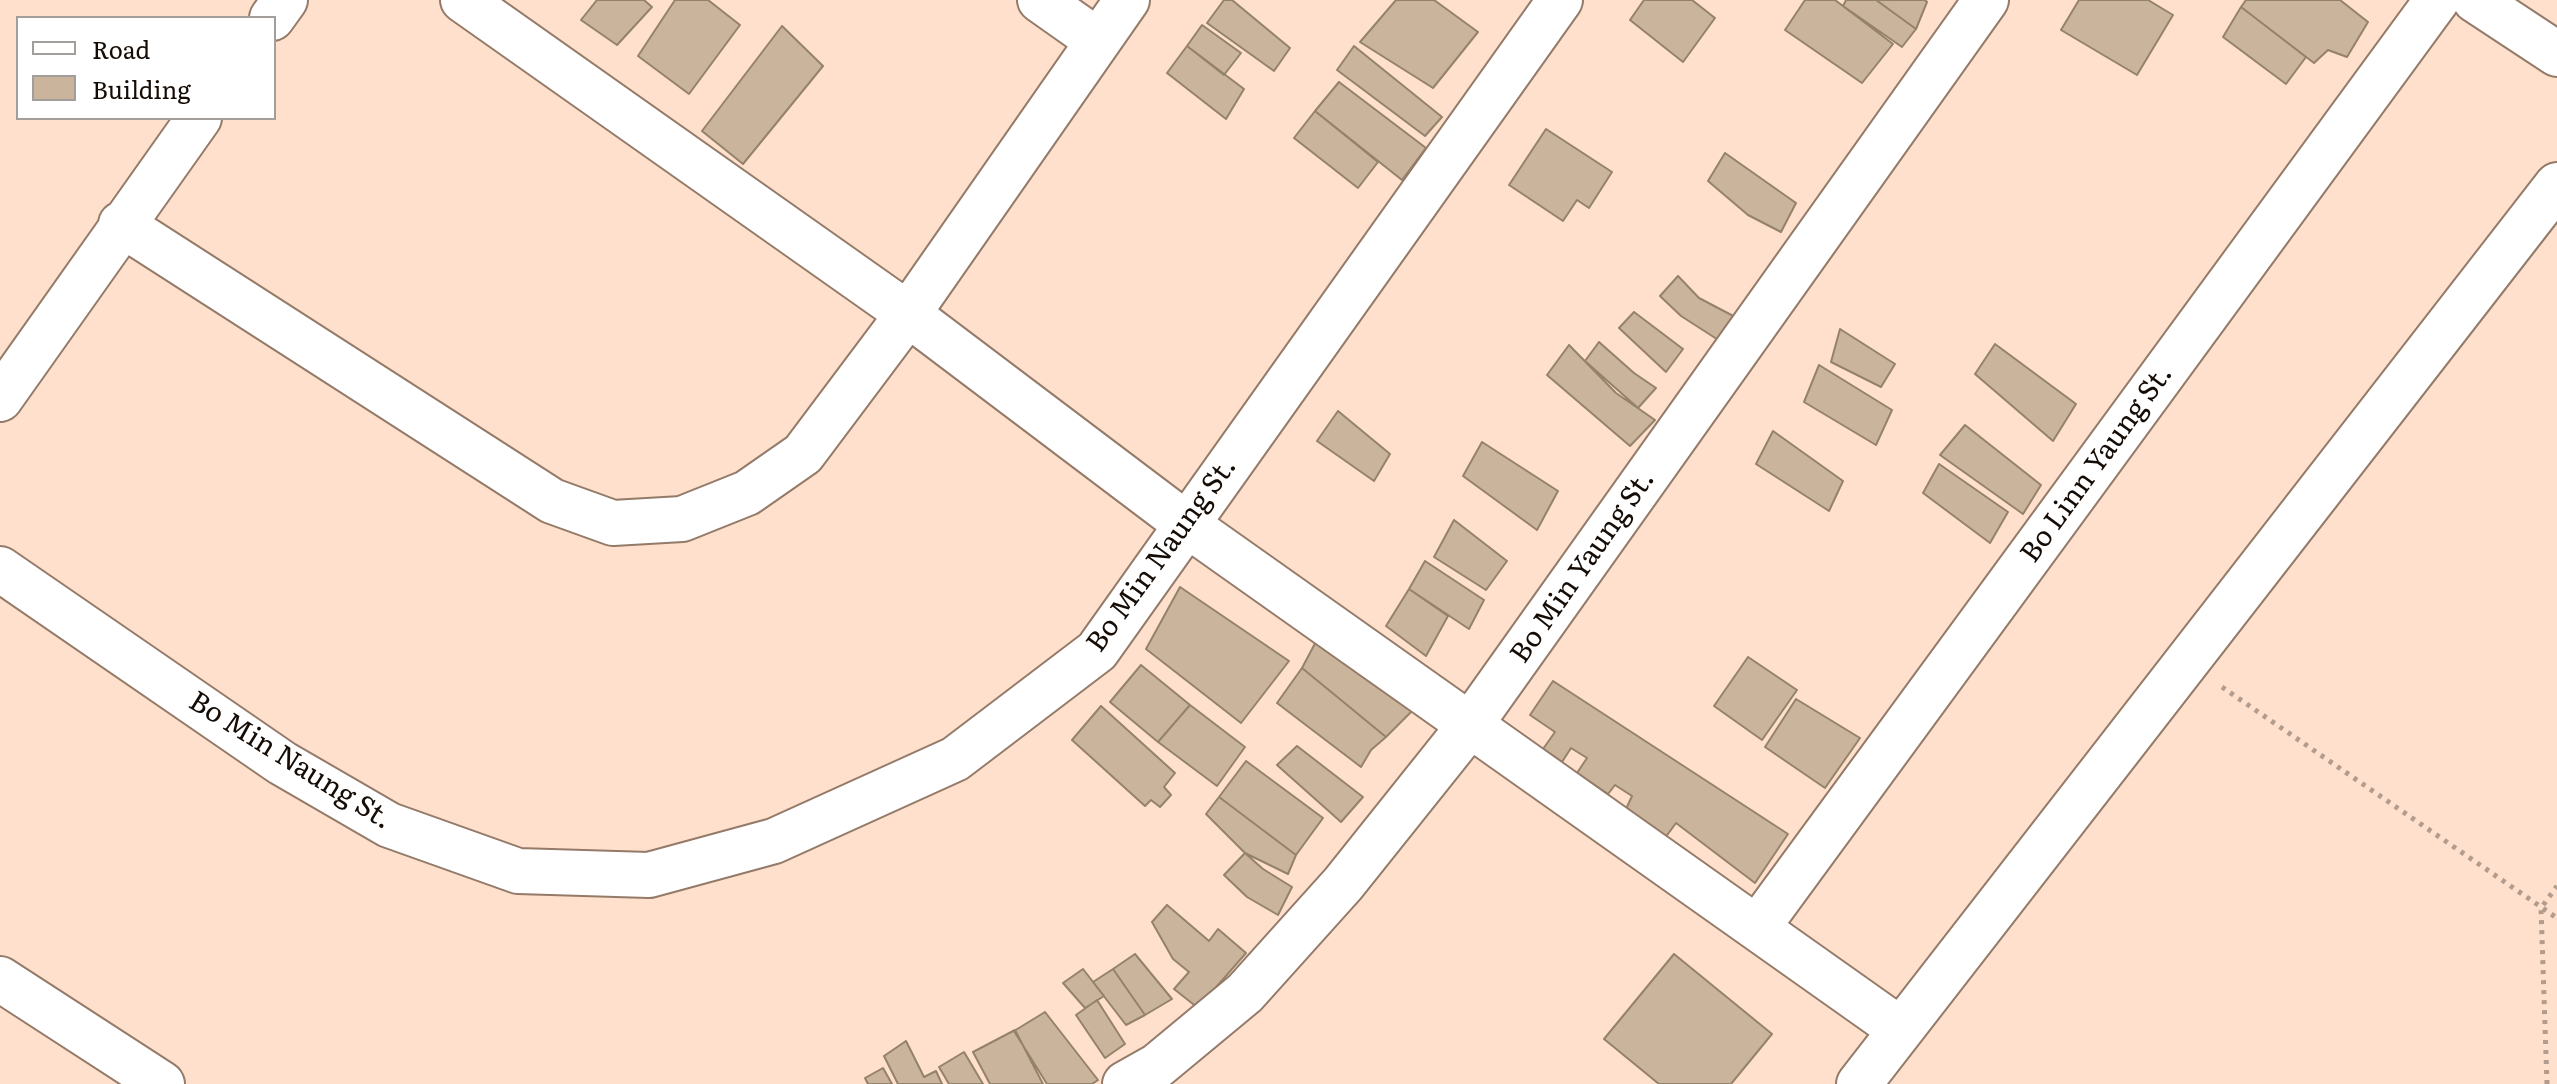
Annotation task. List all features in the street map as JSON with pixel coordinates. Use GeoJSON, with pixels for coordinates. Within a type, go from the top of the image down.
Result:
{"type":"FeatureCollection","features":[{"type":"Feature","properties":{"kind":"street"},"geometry":{"type":"LineString","coordinates":[[463,0],[908,314],[1186,524],[1901,1030]]}},
{"type":"Feature","properties":{"kind":"street"},"geometry":{"type":"LineString","coordinates":[[1040,0],[1098,41]]}},
{"type":"Feature","properties":{"kind":"street"},"geometry":{"type":"LineString","coordinates":[[121,224],[552,501],[613,523],[682,519],[747,493],[803,454],[908,314],[1127,0]]}},
{"type":"Feature","properties":{"kind":"street","name":"Bo Min Naung St."},"geometry":{"type":"LineString","coordinates":[[0,569],[282,763],[389,825],[518,871],[649,875],[774,841],[955,759],[1097,651],[1560,0]]}},
{"type":"Feature","properties":{"kind":"street","name":"Bo Min Yaung St."},"geometry":{"type":"LineString","coordinates":[[1152,1078],[1255,982],[1343,884],[1470,725],[1986,0]]}},
{"type":"Feature","properties":{"kind":"street","name":"Bo Linn Yaung St."},"geometry":{"type":"LineString","coordinates":[[1757,928],[2437,0]]}},
{"type":"Feature","properties":{"kind":"street"},"geometry":{"type":"LineString","coordinates":[[2475,0],[2557,54]]}},
{"type":"Feature","properties":{"kind":"street"},"geometry":{"type":"LineString","coordinates":[[0,399],[198,120]]}},
{"type":"Feature","properties":{"kind":"street"},"geometry":{"type":"LineString","coordinates":[[1859,1084],[2557,185]]}},
{"type":"Feature","properties":{"kind":"street"},"geometry":{"type":"LineString","coordinates":[[0,979],[162,1084]]}},
{"type":"Feature","properties":{"kind":"path"},"geometry":{"type":"LineString","coordinates":[[2187,664],[2557,918]]}},
{"type":"Feature","properties":{"kind":"path"},"geometry":{"type":"LineString","coordinates":[[2547,1084],[2541,908],[2557,886]]}},
{"type":"Feature","properties":{"kind":"building"},"geometry":{"type":"Polygon","coordinates":[[[597,0],[644,0],[652,7],[617,45],[581,20],[597,0]]]}},
{"type":"Feature","properties":{"kind":"building"},"geometry":{"type":"Polygon","coordinates":[[[675,0],[708,0],[740,25],[689,94],[638,56],[675,0]]]}},
{"type":"Feature","properties":{"kind":"building"},"geometry":{"type":"Polygon","coordinates":[[[1224,0],[1232,0],[1290,48],[1274,71],[1207,23],[1224,0]]]}},
{"type":"Feature","properties":{"kind":"building"},"geometry":{"type":"Polygon","coordinates":[[[1396,0],[1434,0],[1478,32],[1433,88],[1360,42],[1396,0]]]}},
{"type":"Feature","properties":{"kind":"building"},"geometry":{"type":"Polygon","coordinates":[[[1644,0],[1692,0],[1715,18],[1683,62],[1630,20],[1644,0]]]}},
{"type":"Feature","properties":{"kind":"building"},"geometry":{"type":"Polygon","coordinates":[[[1805,0],[1835,0],[1893,44],[1862,83],[1785,30],[1805,0]]]}},
{"type":"Feature","properties":{"kind":"building"},"geometry":{"type":"Polygon","coordinates":[[[1846,0],[1876,0],[1916,29],[1902,47],[1843,6],[1846,0]]]}},
{"type":"Feature","properties":{"kind":"building"},"geometry":{"type":"Polygon","coordinates":[[[1876,0],[1925,0],[1927,2],[1916,29],[1876,0]]]}},
{"type":"Feature","properties":{"kind":"building"},"geometry":{"type":"Polygon","coordinates":[[[2079,0],[2148,0],[2173,15],[2137,75],[2061,30],[2079,0]]]}},
{"type":"Feature","properties":{"kind":"building"},"geometry":{"type":"Polygon","coordinates":[[[2246,0],[2340,0],[2368,22],[2347,57],[2328,50],[2314,63],[2241,7],[2246,0]]]}},
{"type":"Feature","properties":{"kind":"building"},"geometry":{"type":"Polygon","coordinates":[[[2241,7],[2306,57],[2286,84],[2223,37],[2241,7]]]}},
{"type":"Feature","properties":{"kind":"building"},"geometry":{"type":"Polygon","coordinates":[[[1202,25],[1241,53],[1224,75],[1187,46],[1202,25]]]}},
{"type":"Feature","properties":{"kind":"building"},"geometry":{"type":"Polygon","coordinates":[[[782,26],[823,66],[743,164],[702,131],[782,26]]]}},
{"type":"Feature","properties":{"kind":"building"},"geometry":{"type":"Polygon","coordinates":[[[1187,46],[1244,89],[1226,119],[1167,73],[1187,46]]]}},
{"type":"Feature","properties":{"kind":"building"},"geometry":{"type":"Polygon","coordinates":[[[1354,46],[1442,117],[1425,136],[1337,70],[1354,46]]]}},
{"type":"Feature","properties":{"kind":"building"},"geometry":{"type":"Polygon","coordinates":[[[1339,82],[1426,148],[1402,180],[1315,111],[1339,82]]]}},
{"type":"Feature","properties":{"kind":"building"},"geometry":{"type":"Polygon","coordinates":[[[1315,111],[1378,162],[1358,188],[1294,138],[1315,111]]]}},
{"type":"Feature","properties":{"kind":"building"},"geometry":{"type":"Polygon","coordinates":[[[1546,129],[1612,172],[1589,208],[1577,200],[1563,221],[1509,185],[1546,129]]]}},
{"type":"Feature","properties":{"kind":"building"},"geometry":{"type":"Polygon","coordinates":[[[1725,153],[1796,203],[1781,232],[1748,215],[1708,181],[1725,153]]]}},
{"type":"Feature","properties":{"kind":"building"},"geometry":{"type":"Polygon","coordinates":[[[1678,276],[1699,298],[1739,319],[1723,343],[1681,316],[1660,296],[1678,276]]]}},
{"type":"Feature","properties":{"kind":"building"},"geometry":{"type":"Polygon","coordinates":[[[1634,312],[1683,349],[1666,372],[1619,328],[1634,312]]]}},
{"type":"Feature","properties":{"kind":"building"},"geometry":{"type":"Polygon","coordinates":[[[1840,329],[1895,364],[1881,387],[1831,362],[1840,329]]]}},
{"type":"Feature","properties":{"kind":"building"},"geometry":{"type":"Polygon","coordinates":[[[1599,342],[1656,388],[1638,408],[1585,361],[1599,342]]]}},
{"type":"Feature","properties":{"kind":"building"},"geometry":{"type":"Polygon","coordinates":[[[1995,344],[2076,404],[2053,441],[1975,374],[1995,344]]]}},
{"type":"Feature","properties":{"kind":"building"},"geometry":{"type":"Polygon","coordinates":[[[1569,345],[1616,393],[1655,420],[1630,446],[1547,375],[1569,345]]]}},
{"type":"Feature","properties":{"kind":"building"},"geometry":{"type":"Polygon","coordinates":[[[1819,365],[1892,410],[1876,445],[1804,402],[1819,365]]]}},
{"type":"Feature","properties":{"kind":"building"},"geometry":{"type":"Polygon","coordinates":[[[1338,411],[1390,454],[1374,481],[1317,441],[1338,411]]]}},
{"type":"Feature","properties":{"kind":"building"},"geometry":{"type":"Polygon","coordinates":[[[1965,425],[2041,485],[2023,514],[1940,455],[1965,425]]]}},
{"type":"Feature","properties":{"kind":"building"},"geometry":{"type":"Polygon","coordinates":[[[1773,431],[1843,481],[1829,511],[1756,464],[1773,431]]]}},
{"type":"Feature","properties":{"kind":"building"},"geometry":{"type":"Polygon","coordinates":[[[1482,442],[1558,491],[1537,530],[1463,476],[1482,442]]]}},
{"type":"Feature","properties":{"kind":"building"},"geometry":{"type":"Polygon","coordinates":[[[1939,464],[2008,512],[1990,543],[1923,493],[1939,464]]]}},
{"type":"Feature","properties":{"kind":"building"},"geometry":{"type":"Polygon","coordinates":[[[1454,520],[1507,561],[1486,590],[1434,557],[1454,520]]]}},
{"type":"Feature","properties":{"kind":"building"},"geometry":{"type":"Polygon","coordinates":[[[1425,561],[1484,600],[1469,629],[1409,589],[1425,561]]]}},
{"type":"Feature","properties":{"kind":"building"},"geometry":{"type":"Polygon","coordinates":[[[1180,587],[1289,661],[1241,723],[1146,649],[1180,587]]]}},
{"type":"Feature","properties":{"kind":"building"},"geometry":{"type":"Polygon","coordinates":[[[1409,589],[1448,616],[1426,656],[1386,626],[1409,589]]]}},
{"type":"Feature","properties":{"kind":"building"},"geometry":{"type":"Polygon","coordinates":[[[1320,634],[1415,708],[1386,737],[1302,668],[1320,634]]]}},
{"type":"Feature","properties":{"kind":"building"},"geometry":{"type":"Polygon","coordinates":[[[1748,657],[1797,690],[1762,740],[1714,706],[1748,657]]]}},
{"type":"Feature","properties":{"kind":"building"},"geometry":{"type":"Polygon","coordinates":[[[1141,665],[1190,705],[1158,742],[1110,702],[1141,665]]]}},
{"type":"Feature","properties":{"kind":"building"},"geometry":{"type":"Polygon","coordinates":[[[1302,668],[1386,737],[1371,750],[1361,767],[1277,703],[1302,668]]]}},
{"type":"Feature","properties":{"kind":"building"},"geometry":{"type":"Polygon","coordinates":[[[1553,681],[1788,834],[1755,883],[1676,823],[1665,838],[1626,809],[1632,796],[1615,785],[1608,794],[1577,773],[1587,758],[1571,748],[1562,762],[1543,749],[1555,732],[1530,715],[1553,681]]]}},
{"type":"Feature","properties":{"kind":"building"},"geometry":{"type":"Polygon","coordinates":[[[1796,699],[1860,738],[1825,788],[1765,747],[1796,699]]]}},
{"type":"Feature","properties":{"kind":"building"},"geometry":{"type":"Polygon","coordinates":[[[1190,705],[1245,747],[1217,786],[1158,742],[1190,705]]]}},
{"type":"Feature","properties":{"kind":"building"},"geometry":{"type":"Polygon","coordinates":[[[1101,706],[1175,773],[1164,787],[1171,795],[1160,807],[1151,800],[1145,806],[1072,740],[1101,706]]]}},
{"type":"Feature","properties":{"kind":"building"},"geometry":{"type":"Polygon","coordinates":[[[1297,746],[1363,797],[1341,822],[1277,765],[1297,746]]]}},
{"type":"Feature","properties":{"kind":"building"},"geometry":{"type":"Polygon","coordinates":[[[1246,761],[1323,818],[1296,855],[1219,797],[1246,761]]]}},
{"type":"Feature","properties":{"kind":"building"},"geometry":{"type":"Polygon","coordinates":[[[1219,797],[1296,855],[1288,874],[1245,853],[1206,814],[1219,797]]]}},
{"type":"Feature","properties":{"kind":"building"},"geometry":{"type":"Polygon","coordinates":[[[1245,853],[1263,869],[1292,887],[1278,915],[1247,897],[1224,875],[1245,853]]]}},
{"type":"Feature","properties":{"kind":"building"},"geometry":{"type":"Polygon","coordinates":[[[1167,905],[1209,941],[1218,929],[1246,953],[1198,1008],[1174,989],[1189,972],[1173,959],[1152,922],[1167,905]]]}},
{"type":"Feature","properties":{"kind":"building"},"geometry":{"type":"Polygon","coordinates":[[[1135,954],[1172,999],[1145,1015],[1113,969],[1135,954]]]}},
{"type":"Feature","properties":{"kind":"building"},"geometry":{"type":"Polygon","coordinates":[[[1674,954],[1772,1034],[1731,1084],[1659,1084],[1604,1039],[1674,954]]]}},
{"type":"Feature","properties":{"kind":"building"},"geometry":{"type":"Polygon","coordinates":[[[1083,969],[1104,996],[1085,1008],[1063,983],[1083,969]]]}},
{"type":"Feature","properties":{"kind":"building"},"geometry":{"type":"Polygon","coordinates":[[[1113,969],[1145,1015],[1126,1025],[1093,982],[1113,969]]]}},
{"type":"Feature","properties":{"kind":"building"},"geometry":{"type":"Polygon","coordinates":[[[1097,1000],[1125,1044],[1105,1058],[1076,1015],[1097,1000]]]}},
{"type":"Feature","properties":{"kind":"building"},"geometry":{"type":"Polygon","coordinates":[[[1045,1012],[1098,1080],[1092,1084],[1047,1084],[1014,1031],[1045,1012]]]}},
{"type":"Feature","properties":{"kind":"building"},"geometry":{"type":"Polygon","coordinates":[[[1015,1030],[1043,1084],[990,1084],[973,1052],[1015,1030]]]}},
{"type":"Feature","properties":{"kind":"building"},"geometry":{"type":"Polygon","coordinates":[[[906,1041],[924,1077],[936,1071],[942,1084],[898,1084],[884,1056],[906,1041]]]}},
{"type":"Feature","properties":{"kind":"building"},"geometry":{"type":"Polygon","coordinates":[[[964,1052],[983,1084],[949,1084],[939,1067],[964,1052]]]}},
{"type":"Feature","properties":{"kind":"building"},"geometry":{"type":"Polygon","coordinates":[[[883,1068],[892,1084],[868,1084],[865,1078],[883,1068]]]}}]}
